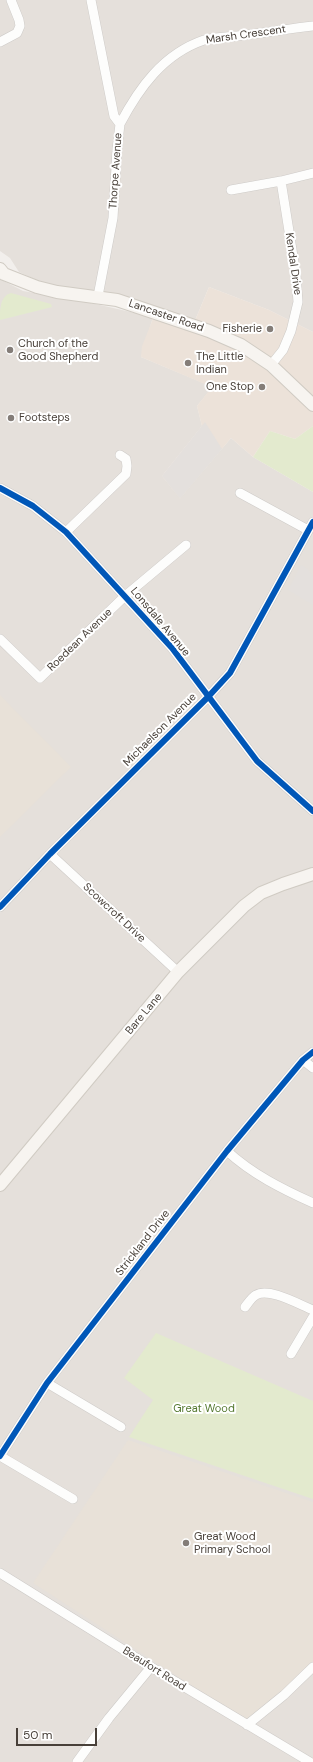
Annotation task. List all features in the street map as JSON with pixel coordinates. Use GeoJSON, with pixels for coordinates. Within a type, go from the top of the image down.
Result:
{"type":"FeatureCollection","features":[{"type":"Feature","properties":{"kind":"main road","name":"Lancaster Road"},"geometry":{"type":"LineString","coordinates":[[0,269],[4,274],[48,290],[98,296],[117,300],[209,331],[241,345],[271,365],[313,405]]}},
{"type":"Feature","properties":{"kind":"main road","name":"Bare Lane"},"geometry":{"type":"LineString","coordinates":[[0,1185],[178,972],[244,906],[261,894],[276,887],[313,874]]}},
{"type":"Feature","properties":{"kind":"street"},"geometry":{"type":"LineString","coordinates":[[0,42],[17,33],[20,26],[12,0]]}},
{"type":"Feature","properties":{"kind":"street","name":"Thorpe Avenue"},"geometry":{"type":"LineString","coordinates":[[91,0],[114,116],[120,124],[113,218],[98,296]]}},
{"type":"Feature","properties":{"kind":"street","name":"Marsh Crescent"},"geometry":{"type":"LineString","coordinates":[[120,124],[133,99],[148,78],[167,61],[184,49],[205,40],[313,26]]}},
{"type":"Feature","properties":{"kind":"street"},"geometry":{"type":"LineString","coordinates":[[231,190],[281,181],[313,173]]}},
{"type":"Feature","properties":{"kind":"street","name":"Kendal Drive"},"geometry":{"type":"LineString","coordinates":[[271,365],[283,350],[291,331],[298,302],[296,275],[281,181]]}},
{"type":"Feature","properties":{"kind":"street"},"geometry":{"type":"LineString","coordinates":[[66,532],[126,474],[126,459],[120,455]]}},
{"type":"Feature","properties":{"kind":"street","name":"Lonsdale Avenue"},"geometry":{"type":"LineString","coordinates":[[0,488],[33,506],[66,532],[172,648],[257,760],[313,810]]}},
{"type":"Feature","properties":{"kind":"street"},"geometry":{"type":"LineString","coordinates":[[240,493],[310,526]]}},
{"type":"Feature","properties":{"kind":"street","name":"Michaelson Avenue"},"geometry":{"type":"LineString","coordinates":[[0,907],[50,854],[208,697],[230,673],[310,526]]}},
{"type":"Feature","properties":{"kind":"street"},"geometry":{"type":"LineString","coordinates":[[125,596],[186,545]]}},
{"type":"Feature","properties":{"kind":"street","name":"Roedean Avenue"},"geometry":{"type":"LineString","coordinates":[[0,639],[40,678],[125,596]]}},
{"type":"Feature","properties":{"kind":"street","name":"Scowcroft Drive"},"geometry":{"type":"LineString","coordinates":[[50,854],[178,972]]}},
{"type":"Feature","properties":{"kind":"street","name":"Strickland Drive"},"geometry":{"type":"LineString","coordinates":[[1,1454],[48,1383],[227,1151],[303,1060],[313,1052]]}},
{"type":"Feature","properties":{"kind":"street"},"geometry":{"type":"LineString","coordinates":[[303,1060],[313,1068]]}},
{"type":"Feature","properties":{"kind":"street"},"geometry":{"type":"LineString","coordinates":[[227,1151],[240,1163],[280,1188],[313,1203]]}},
{"type":"Feature","properties":{"kind":"street"},"geometry":{"type":"LineString","coordinates":[[245,1307],[256,1295],[265,1293],[279,1295],[313,1310]]}},
{"type":"Feature","properties":{"kind":"street"},"geometry":{"type":"LineString","coordinates":[[291,1354],[313,1317]]}},
{"type":"Feature","properties":{"kind":"street"},"geometry":{"type":"LineString","coordinates":[[48,1383],[121,1427]]}},
{"type":"Feature","properties":{"kind":"street"},"geometry":{"type":"LineString","coordinates":[[1,1454],[72,1500]]}},
{"type":"Feature","properties":{"kind":"street","name":"Beaufort Road"},"geometry":{"type":"LineString","coordinates":[[0,1573],[151,1667],[310,1762]]}},
{"type":"Feature","properties":{"kind":"street"},"geometry":{"type":"LineString","coordinates":[[77,1762],[108,1718],[151,1667]]}},
{"type":"Feature","properties":{"kind":"street"},"geometry":{"type":"LineString","coordinates":[[247,1725],[284,1695],[313,1667]]}},
{"type":"Feature","properties":{"kind":"shaded area"},"geometry":{"type":"Polygon","coordinates":[[[0,0],[313,0],[313,332],[269,310],[209,287],[194,323],[47,285],[19,272],[10,258],[0,251],[0,0]]]}},
{"type":"Feature","properties":{"kind":"shaded area"},"geometry":{"type":"Polygon","coordinates":[[[0,279],[23,291],[91,303],[153,317],[141,357],[213,387],[197,406],[202,426],[162,476],[180,498],[231,438],[253,457],[313,492],[313,1762],[0,1762],[0,279]]]}},
{"type":"Feature","properties":{"kind":"shaded area"},"geometry":{"type":"Polygon","coordinates":[[[209,287],[269,310],[313,332],[313,426],[295,439],[270,431],[253,457],[231,438],[180,499],[162,476],[202,426],[197,406],[212,387],[141,357],[142,346],[156,311],[194,323],[209,287]]]}},
{"type":"Feature","properties":{"kind":"shaded area"},"geometry":{"type":"Polygon","coordinates":[[[205,422],[222,449],[180,499],[162,476],[205,422]]]}},
{"type":"Feature","properties":{"kind":"shaded area"},"geometry":{"type":"Polygon","coordinates":[[[301,565],[308,569],[313,577],[313,605],[288,590],[301,565]]]}},
{"type":"Feature","properties":{"kind":"shaded area"},"geometry":{"type":"Polygon","coordinates":[[[0,695],[71,767],[0,837],[0,695]]]}},
{"type":"Feature","properties":{"kind":"shaded area","name":"Great Wood Primary School"},"geometry":{"type":"Polygon","coordinates":[[[128,1440],[313,1502],[313,1662],[250,1723],[33,1583],[128,1440]]]}},
{"type":"Feature","properties":{"kind":"green space"},"geometry":{"type":"Polygon","coordinates":[[[11,293],[51,304],[52,307],[0,320],[3,300],[11,293]]]}},
{"type":"Feature","properties":{"kind":"green space"},"geometry":{"type":"Polygon","coordinates":[[[313,426],[313,492],[253,457],[270,431],[295,439],[313,426]]]}},
{"type":"Feature","properties":{"kind":"green space","name":"Great Wood"},"geometry":{"type":"Polygon","coordinates":[[[156,1333],[313,1401],[313,1499],[129,1437],[153,1400],[124,1378],[156,1333]]]}},
{"type":"Feature","properties":{"kind":"cycle path"},"geometry":{"type":"LineString","coordinates":[[0,488],[33,506],[66,532],[172,648],[257,761],[313,811]]}},
{"type":"Feature","properties":{"kind":"cycle path"},"geometry":{"type":"LineString","coordinates":[[0,907],[50,854],[208,697],[230,673],[313,522]]}},
{"type":"Feature","properties":{"kind":"cycle path"},"geometry":{"type":"LineString","coordinates":[[0,1456],[47,1383],[227,1151],[303,1060],[313,1052]]}},
{"type":"Feature","properties":{"kind":"place","name":"Fisherie"},"geometry":{"type":"Point","coordinates":[270,329]}},
{"type":"Feature","properties":{"kind":"place","name":"Church of the Good Shepherd"},"geometry":{"type":"Point","coordinates":[10,350]}},
{"type":"Feature","properties":{"kind":"place","name":"The Little Indian"},"geometry":{"type":"Point","coordinates":[188,363]}},
{"type":"Feature","properties":{"kind":"place","name":"One Stop"},"geometry":{"type":"Point","coordinates":[262,387]}},
{"type":"Feature","properties":{"kind":"place","name":"Footsteps"},"geometry":{"type":"Point","coordinates":[11,418]}},
{"type":"Feature","properties":{"kind":"place","name":"Great Wood Primary School"},"geometry":{"type":"Point","coordinates":[186,1543]}}]}
